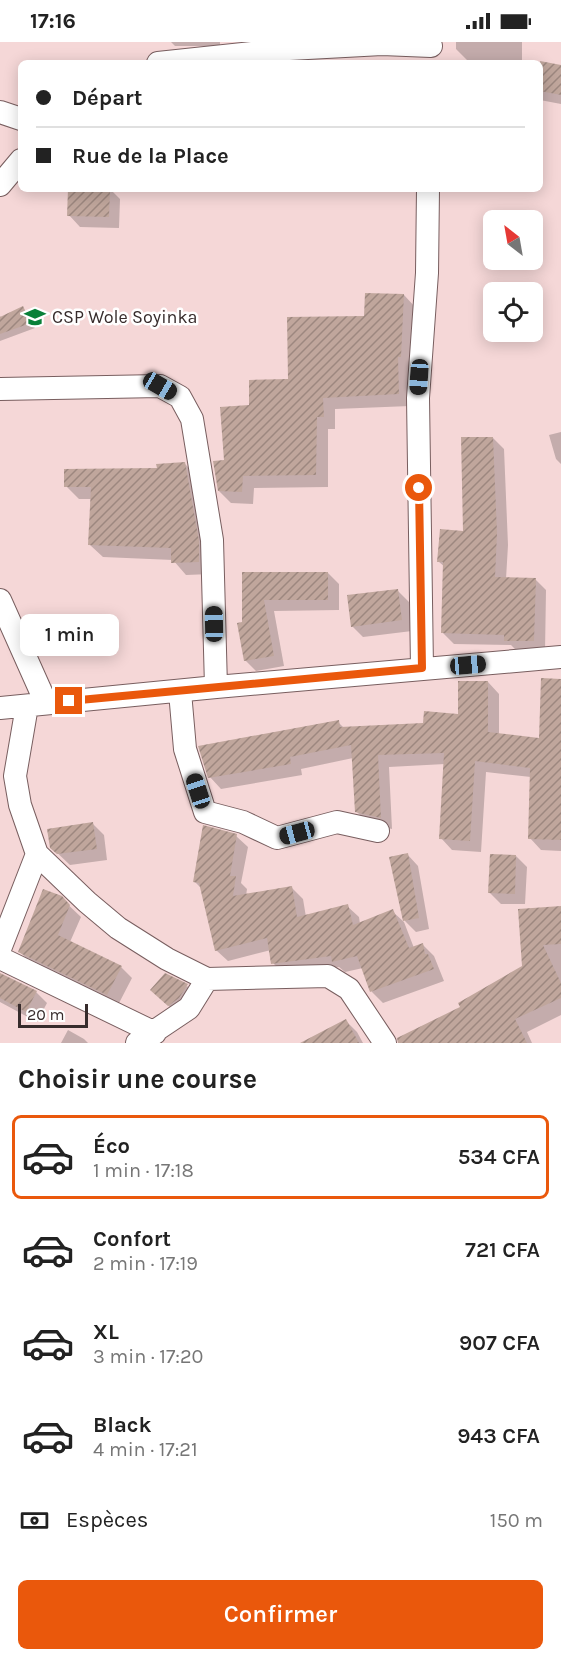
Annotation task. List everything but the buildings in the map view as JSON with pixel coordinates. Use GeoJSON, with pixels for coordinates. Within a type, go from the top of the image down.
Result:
{"type":"FeatureCollection","features":[{"type":"Feature","properties":{"kind":"street"},"geometry":{"type":"LineString","coordinates":[[186,60],[289,49],[382,44],[431,50]]}},
{"type":"Feature","properties":{"kind":"street"},"geometry":{"type":"LineString","coordinates":[[0,112],[18,118]]}},
{"type":"Feature","properties":{"kind":"street"},"geometry":{"type":"LineString","coordinates":[[0,185],[18,164]]}},
{"type":"Feature","properties":{"kind":"street"},"geometry":{"type":"LineString","coordinates":[[422,668],[418,398],[427,273],[428,192]]}},
{"type":"Feature","properties":{"kind":"street"},"geometry":{"type":"LineString","coordinates":[[0,389],[160,386],[180,397],[192,419],[212,540],[216,687]]}},
{"type":"Feature","properties":{"kind":"street"},"geometry":{"type":"LineString","coordinates":[[0,600],[37,705],[7,770],[37,854],[118,928],[167,959],[207,979],[328,976],[348,989],[385,1043]]}},
{"type":"Feature","properties":{"kind":"street"},"geometry":{"type":"LineString","coordinates":[[0,708],[561,657]]}},
{"type":"Feature","properties":{"kind":"street"},"geometry":{"type":"LineString","coordinates":[[180,692],[185,749],[205,812],[243,822],[277,838],[337,822],[378,831]]}},
{"type":"Feature","properties":{"kind":"street"},"geometry":{"type":"LineString","coordinates":[[0,948],[37,854]]}},
{"type":"Feature","properties":{"kind":"street"},"geometry":{"type":"LineString","coordinates":[[0,958],[146,1038],[189,1008],[207,979]]}},
{"type":"Feature","properties":{"kind":"place","name":"CSP Wole Soyinka"},"geometry":{"type":"Point","coordinates":[35,317]}},
{"type":"Feature","properties":{"kind":"route"},"geometry":{"type":"LineString","coordinates":[[69,701],[422,668],[419,488]]}}]}
